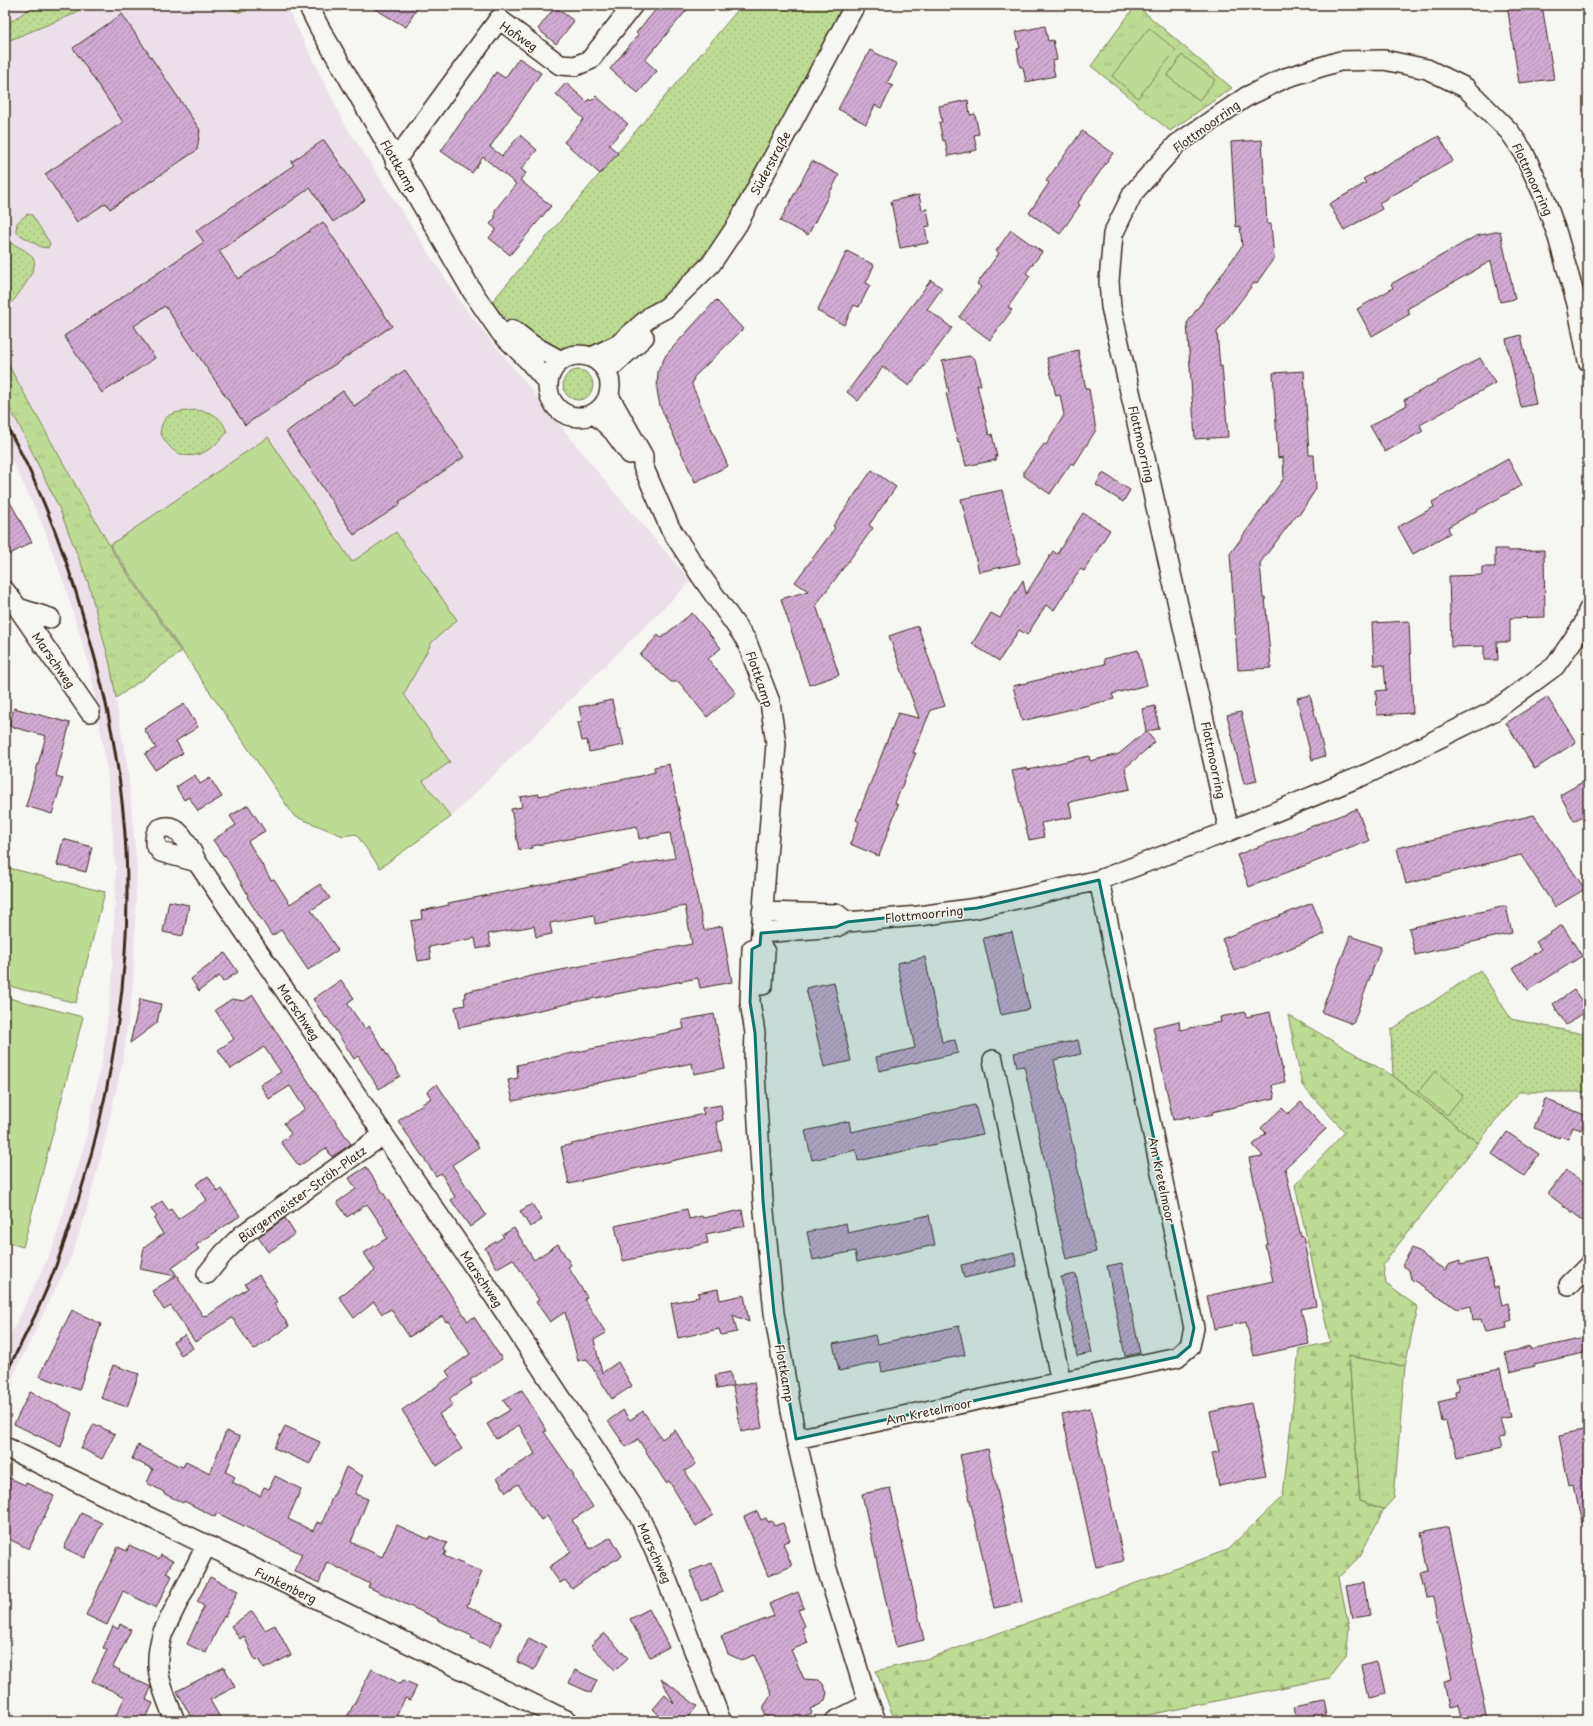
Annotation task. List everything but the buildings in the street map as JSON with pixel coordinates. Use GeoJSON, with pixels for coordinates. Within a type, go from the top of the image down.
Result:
{"type":"FeatureCollection","features":[{"type":"Feature","properties":{"kind":"street","name":"Flottkamp"},"geometry":{"type":"LineString","coordinates":[[308,5],[395,161],[472,291],[495,324],[548,383],[548,392],[556,408],[564,414],[574,418],[585,418],[595,414],[613,431],[635,460],[643,466]]}},
{"type":"Feature","properties":{"kind":"street","name":"Hofweg"},"geometry":{"type":"LineString","coordinates":[[395,161],[499,19],[560,65],[576,66],[590,60],[633,5]]}},
{"type":"Feature","properties":{"kind":"street","name":"Süderstraße"},"geometry":{"type":"LineString","coordinates":[[592,357],[619,344],[651,316],[666,308],[711,264],[737,225],[855,5]]}},
{"type":"Feature","properties":{"kind":"street","name":"Flottmoorring"},"geometry":{"type":"LineString","coordinates":[[1229,830],[1111,307],[1109,281],[1113,234],[1133,193],[1177,144],[1246,97],[1285,78],[1340,61],[1384,60],[1428,69],[1466,88],[1509,131],[1523,151],[1543,194],[1557,234],[1577,304],[1588,361]]}},
{"type":"Feature","properties":{"kind":"street","name":"Süderstraße"},"geometry":{"type":"LineString","coordinates":[[607,371],[658,324],[666,308]]}},
{"type":"Feature","properties":{"kind":"street"},"geometry":{"type":"LineString","coordinates":[[495,324],[512,329],[532,345],[561,361]]}},
{"type":"Feature","properties":{"kind":"street"},"geometry":{"type":"LineString","coordinates":[[548,383],[552,371],[561,361],[576,355],[592,357],[603,365],[607,371]]}},
{"type":"Feature","properties":{"kind":"street","name":"Flottkamp"},"geometry":{"type":"LineString","coordinates":[[607,371],[611,383],[609,396],[643,456],[643,466],[670,528],[701,576],[746,640],[770,702],[776,744],[760,939],[752,949],[750,1002],[755,1034],[754,1058],[763,1208],[774,1313],[796,1439],[826,1566],[873,1712]]}},
{"type":"Feature","properties":{"kind":"street"},"geometry":{"type":"LineString","coordinates":[[595,414],[606,403],[609,396]]}},
{"type":"Feature","properties":{"kind":"street","name":"Marschweg"},"geometry":{"type":"LineString","coordinates":[[5,591],[90,712]]}},
{"type":"Feature","properties":{"kind":"street","name":"Marschweg"},"geometry":{"type":"LineString","coordinates":[[18,608],[50,618]]}},
{"type":"Feature","properties":{"kind":"street","name":"Flottmoorring"},"geometry":{"type":"LineString","coordinates":[[760,939],[836,927],[847,922],[919,916],[978,908],[1100,880],[1229,830],[1369,773],[1494,711],[1555,666],[1584,624],[1588,611]]}},
{"type":"Feature","properties":{"kind":"street","name":"Marschweg"},"geometry":{"type":"LineString","coordinates":[[197,862],[494,1296],[638,1516],[662,1567],[721,1721]]}},
{"type":"Feature","properties":{"kind":"street","name":"Am Kretelmoor"},"geometry":{"type":"LineString","coordinates":[[796,1439],[1177,1357],[1190,1346],[1194,1328],[1100,880]]}},
{"type":"Feature","properties":{"kind":"street"},"geometry":{"type":"LineString","coordinates":[[762,912],[837,914],[847,922]]}},
{"type":"Feature","properties":{"kind":"street"},"geometry":{"type":"LineString","coordinates":[[993,1060],[1061,1382]]}},
{"type":"Feature","properties":{"kind":"street","name":"Bürgermeister-Ströh-Platz"},"geometry":{"type":"LineString","coordinates":[[207,1274],[223,1254],[242,1236],[383,1135]]}},
{"type":"Feature","properties":{"kind":"street"},"geometry":{"type":"LineString","coordinates":[[1569,1285],[1588,1266]]}},
{"type":"Feature","properties":{"kind":"street","name":"Funkenberg"},"geometry":{"type":"LineString","coordinates":[[5,1447],[568,1721]]}},
{"type":"Feature","properties":{"kind":"street"},"geometry":{"type":"LineString","coordinates":[[176,1721],[158,1674],[156,1658],[158,1646],[163,1632],[206,1546]]}},
{"type":"Feature","properties":{"kind":"street"},"geometry":{"type":"LineString","coordinates":[[835,1721],[873,1712]]}},
{"type":"Feature","properties":{"kind":"highlighted area"},"geometry":{"type":"Polygon","coordinates":[[[1099,880],[1194,1328],[1190,1346],[1177,1357],[796,1439],[774,1313],[763,1201],[755,1033],[750,1002],[752,949],[760,945],[761,933],[836,927],[847,922],[977,908],[1099,880]]]}},
{"type":"Feature","properties":{"kind":"shaded area"},"geometry":{"type":"Polygon","coordinates":[[[5,5],[286,5],[344,123],[464,307],[610,487],[691,581],[451,817],[380,868],[356,834],[343,836],[294,816],[113,552],[5,359],[5,5]]]}},
{"type":"Feature","properties":{"kind":"shaded area"},"geometry":{"type":"Polygon","coordinates":[[[5,400],[18,423],[59,508],[88,582],[110,664],[128,771],[137,869],[133,983],[123,1059],[103,1148],[86,1212],[71,1257],[5,1393],[5,1347],[53,1247],[85,1143],[103,1055],[112,982],[116,869],[107,770],[90,668],[66,589],[42,523],[5,446],[5,400]]]}},
{"type":"Feature","properties":{"kind":"green space"},"geometry":{"type":"Polygon","coordinates":[[[35,5],[86,5],[74,14],[5,42],[5,30],[10,28],[10,22],[35,5]]]}},
{"type":"Feature","properties":{"kind":"green space"},"geometry":{"type":"Polygon","coordinates":[[[231,5],[249,5],[246,11],[239,12],[231,9],[231,5]]]}},
{"type":"Feature","properties":{"kind":"green space"},"geometry":{"type":"Polygon","coordinates":[[[742,5],[846,5],[724,231],[672,293],[595,350],[578,349],[563,352],[515,327],[491,303],[742,5]]]}},
{"type":"Feature","properties":{"kind":"green space"},"geometry":{"type":"Polygon","coordinates":[[[1136,5],[1232,88],[1170,131],[1091,66],[1136,5]]]}},
{"type":"Feature","properties":{"kind":"green space"},"geometry":{"type":"Polygon","coordinates":[[[1149,28],[1176,50],[1138,98],[1112,76],[1149,28]]]}},
{"type":"Feature","properties":{"kind":"green space"},"geometry":{"type":"Polygon","coordinates":[[[1182,55],[1215,80],[1199,100],[1167,76],[1182,55]]]}},
{"type":"Feature","properties":{"kind":"green space"},"geometry":{"type":"Polygon","coordinates":[[[27,214],[32,215],[50,243],[48,248],[41,247],[17,233],[17,223],[27,214]]]}},
{"type":"Feature","properties":{"kind":"green space"},"geometry":{"type":"Polygon","coordinates":[[[5,241],[17,246],[29,254],[34,260],[34,265],[29,279],[5,310],[5,241]]]}},
{"type":"Feature","properties":{"kind":"green space"},"geometry":{"type":"Polygon","coordinates":[[[5,359],[113,552],[181,652],[116,698],[110,664],[88,582],[59,508],[18,423],[5,400],[5,359]]]}},
{"type":"Feature","properties":{"kind":"green space"},"geometry":{"type":"Polygon","coordinates":[[[578,370],[584,371],[592,379],[592,391],[584,399],[578,400],[572,399],[564,391],[563,385],[564,379],[572,371],[578,370]]]}},
{"type":"Feature","properties":{"kind":"green space"},"geometry":{"type":"Polygon","coordinates":[[[194,410],[205,411],[214,415],[222,422],[227,432],[217,443],[205,452],[191,456],[183,455],[173,450],[160,433],[164,421],[171,414],[194,410]]]}},
{"type":"Feature","properties":{"kind":"green space"},"geometry":{"type":"Polygon","coordinates":[[[268,437],[352,562],[396,532],[457,620],[432,642],[404,694],[450,762],[423,781],[451,817],[380,868],[356,834],[343,836],[294,816],[110,545],[268,437]]]}},
{"type":"Feature","properties":{"kind":"green space"},"geometry":{"type":"Polygon","coordinates":[[[5,867],[105,892],[76,1003],[5,985],[5,867]]]}},
{"type":"Feature","properties":{"kind":"green space"},"geometry":{"type":"Polygon","coordinates":[[[1480,970],[1511,1019],[1588,1035],[1588,1092],[1519,1092],[1478,1143],[1393,1076],[1391,1030],[1480,970]]]}},
{"type":"Feature","properties":{"kind":"green space"},"geometry":{"type":"Polygon","coordinates":[[[5,997],[83,1017],[23,1247],[5,1242],[5,997]]]}},
{"type":"Feature","properties":{"kind":"green space"},"geometry":{"type":"Polygon","coordinates":[[[1288,1015],[1393,1076],[1478,1143],[1383,1264],[1386,1284],[1418,1307],[1405,1365],[1399,1366],[1349,1356],[1360,1501],[1384,1509],[1360,1556],[1339,1577],[1349,1628],[1346,1656],[1329,1678],[1119,1721],[895,1721],[876,1671],[930,1658],[1227,1550],[1283,1496],[1299,1349],[1330,1342],[1295,1185],[1345,1132],[1302,1085],[1288,1015]]]}},
{"type":"Feature","properties":{"kind":"green space"},"geometry":{"type":"Polygon","coordinates":[[[1435,1071],[1463,1095],[1447,1115],[1418,1092],[1435,1071]]]}},
{"type":"Feature","properties":{"kind":"green space"},"geometry":{"type":"Polygon","coordinates":[[[1349,1356],[1399,1366],[1405,1365],[1394,1498],[1384,1509],[1360,1501],[1349,1356]]]}},
{"type":"Feature","properties":{"kind":"railway"},"geometry":{"type":"LineString","coordinates":[[5,423],[30,471],[52,522],[70,573],[93,649],[109,718],[117,764],[123,811],[127,867],[123,981],[116,1037],[106,1093],[93,1149],[77,1204],[53,1272],[34,1317],[5,1375]]}}]}
